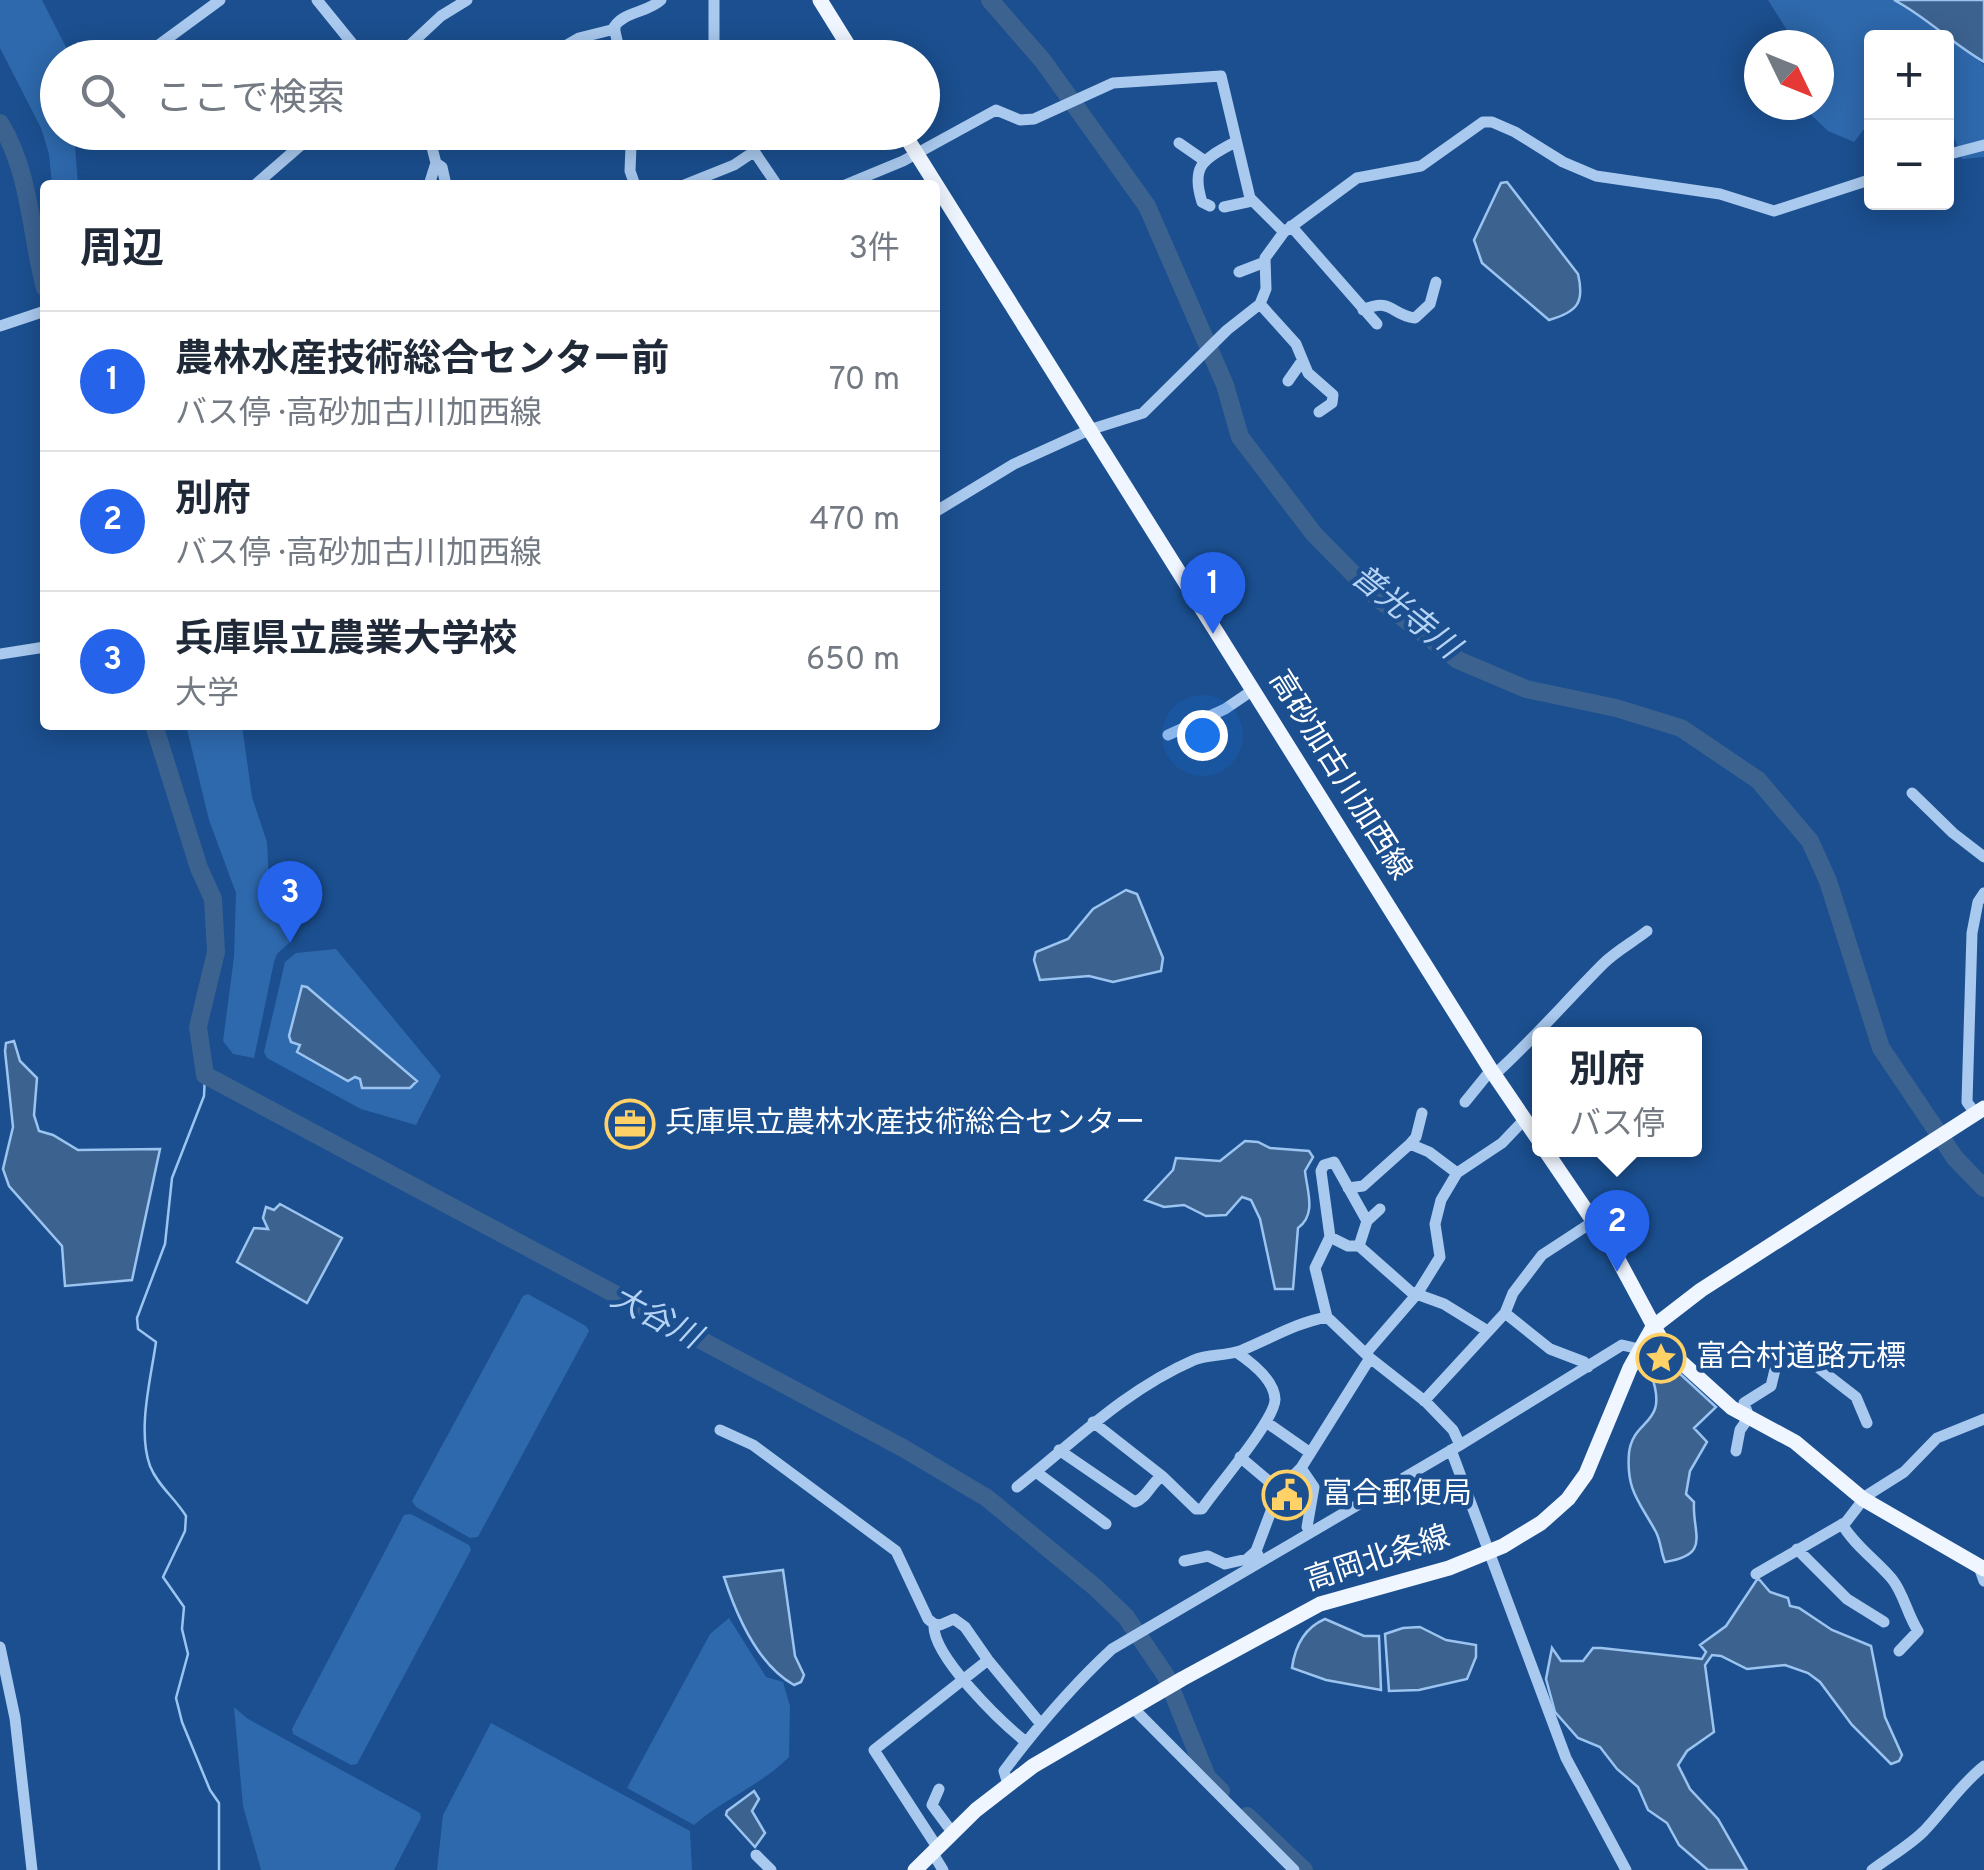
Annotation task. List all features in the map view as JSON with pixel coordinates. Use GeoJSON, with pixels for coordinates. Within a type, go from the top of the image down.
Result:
{"type":"FeatureCollection","features":[{"type":"Feature","properties":{"kind":"main road"},"geometry":{"type":"LineString","coordinates":[[820,0],[845,40]]}},
{"type":"Feature","properties":{"kind":"main road","name":"高砂加古川加西線"},"geometry":{"type":"LineString","coordinates":[[915,152],[933,180]]}},
{"type":"Feature","properties":{"kind":"main road","name":"高砂加古川加西線"},"geometry":{"type":"LineString","coordinates":[[940,192],[1532,1131]]}},
{"type":"Feature","properties":{"kind":"main road","name":"高岡北条線"},"geometry":{"type":"LineString","coordinates":[[915,1870],[1008,1784],[1069,1743],[1161,1690],[1320,1604],[1449,1568],[1490,1552],[1541,1523],[1578,1487],[1601,1444],[1639,1349],[1653,1327],[1701,1290],[1979,1110]]}},
{"type":"Feature","properties":{"kind":"main road"},"geometry":{"type":"LineString","coordinates":[[1550,1157],[1627,1274],[1664,1345],[1706,1386],[1795,1442],[1863,1500],[1982,1572]]}},
{"type":"Feature","properties":{"kind":"street"},"geometry":{"type":"LineString","coordinates":[[166,40],[220,0]]}},
{"type":"Feature","properties":{"kind":"street"},"geometry":{"type":"LineString","coordinates":[[316,0],[349,40]]}},
{"type":"Feature","properties":{"kind":"street"},"geometry":{"type":"LineString","coordinates":[[416,40],[466,0]]}},
{"type":"Feature","properties":{"kind":"street"},"geometry":{"type":"LineString","coordinates":[[617,40],[615,30],[620,19],[661,0]]}},
{"type":"Feature","properties":{"kind":"street"},"geometry":{"type":"LineString","coordinates":[[714,0],[714,40]]}},
{"type":"Feature","properties":{"kind":"street"},"geometry":{"type":"LineString","coordinates":[[576,40],[615,30]]}},
{"type":"Feature","properties":{"kind":"street"},"geometry":{"type":"LineString","coordinates":[[940,139],[996,110],[1020,120],[1034,119],[1113,83],[1220,76],[1252,201],[1287,229],[1377,324]]}},
{"type":"Feature","properties":{"kind":"street"},"geometry":{"type":"LineString","coordinates":[[940,509],[1014,464],[1090,430],[1143,412],[1260,304],[1266,289],[1265,262],[1287,229],[1356,178],[1420,166],[1482,122],[1515,132],[1563,162],[1596,176],[1682,186],[1774,210],[1864,182]]}},
{"type":"Feature","properties":{"kind":"street"},"geometry":{"type":"LineString","coordinates":[[1210,206],[1202,202],[1197,171],[1235,142]]}},
{"type":"Feature","properties":{"kind":"street"},"geometry":{"type":"LineString","coordinates":[[1179,143],[1205,162]]}},
{"type":"Feature","properties":{"kind":"street"},"geometry":{"type":"LineString","coordinates":[[1954,153],[1984,144]]}},
{"type":"Feature","properties":{"kind":"street"},"geometry":{"type":"LineString","coordinates":[[261,180],[295,150]]}},
{"type":"Feature","properties":{"kind":"street"},"geometry":{"type":"LineString","coordinates":[[431,180],[436,163],[433,150]]}},
{"type":"Feature","properties":{"kind":"street"},"geometry":{"type":"LineString","coordinates":[[631,150],[633,180]]}},
{"type":"Feature","properties":{"kind":"street"},"geometry":{"type":"LineString","coordinates":[[751,150],[773,180]]}},
{"type":"Feature","properties":{"kind":"street"},"geometry":{"type":"LineString","coordinates":[[858,180],[919,150]]}},
{"type":"Feature","properties":{"kind":"street"},"geometry":{"type":"LineString","coordinates":[[696,180],[752,153]]}},
{"type":"Feature","properties":{"kind":"street"},"geometry":{"type":"LineString","coordinates":[[436,163],[442,167],[445,180]]}},
{"type":"Feature","properties":{"kind":"street"},"geometry":{"type":"LineString","coordinates":[[1224,207],[1252,201]]}},
{"type":"Feature","properties":{"kind":"street"},"geometry":{"type":"LineString","coordinates":[[1238,272],[1265,262]]}},
{"type":"Feature","properties":{"kind":"street"},"geometry":{"type":"LineString","coordinates":[[1363,310],[1389,304],[1404,316],[1415,318],[1430,304],[1436,282]]}},
{"type":"Feature","properties":{"kind":"street"},"geometry":{"type":"LineString","coordinates":[[1260,304],[1296,344],[1308,373],[1333,394],[1332,403],[1320,412]]}},
{"type":"Feature","properties":{"kind":"street"},"geometry":{"type":"LineString","coordinates":[[0,326],[40,312]]}},
{"type":"Feature","properties":{"kind":"street"},"geometry":{"type":"LineString","coordinates":[[1288,380],[1302,360]]}},
{"type":"Feature","properties":{"kind":"street"},"geometry":{"type":"LineString","coordinates":[[0,654],[40,648]]}},
{"type":"Feature","properties":{"kind":"street"},"geometry":{"type":"LineString","coordinates":[[1168,736],[1225,709],[1253,690]]}},
{"type":"Feature","properties":{"kind":"street"},"geometry":{"type":"LineString","coordinates":[[1912,793],[1984,857]]}},
{"type":"Feature","properties":{"kind":"street"},"geometry":{"type":"LineString","coordinates":[[1979,1110],[1967,1102],[1977,998],[1974,917],[1984,893]]}},
{"type":"Feature","properties":{"kind":"street"},"geometry":{"type":"LineString","coordinates":[[1542,1027],[1602,965],[1648,932]]}},
{"type":"Feature","properties":{"kind":"street"},"geometry":{"type":"LineString","coordinates":[[1464,1102],[1532,1036]]}},
{"type":"Feature","properties":{"kind":"street"},"geometry":{"type":"LineString","coordinates":[[1348,1188],[1363,1186],[1410,1144],[1416,1137],[1422,1113]]}},
{"type":"Feature","properties":{"kind":"street"},"geometry":{"type":"LineString","coordinates":[[1008,1784],[1004,1771],[1066,1691],[1112,1649],[1206,1595],[1258,1555],[1280,1490],[1301,1468],[1368,1356],[1417,1294],[1440,1257],[1435,1224],[1441,1200],[1457,1173],[1502,1143],[1524,1120]]}},
{"type":"Feature","properties":{"kind":"street"},"geometry":{"type":"LineString","coordinates":[[1410,1144],[1429,1152],[1457,1173]]}},
{"type":"Feature","properties":{"kind":"street"},"geometry":{"type":"LineString","coordinates":[[1368,1221],[1334,1162],[1324,1165],[1330,1237],[1315,1268],[1327,1317],[1453,1430],[1455,1448],[1490,1552],[1566,1758],[1626,1870]]}},
{"type":"Feature","properties":{"kind":"street"},"geometry":{"type":"LineString","coordinates":[[1359,1246],[1368,1221],[1380,1209]]}},
{"type":"Feature","properties":{"kind":"street"},"geometry":{"type":"LineString","coordinates":[[1424,1401],[1505,1313],[1513,1294],[1542,1255],[1594,1220]]}},
{"type":"Feature","properties":{"kind":"street"},"geometry":{"type":"LineString","coordinates":[[1330,1237],[1348,1246],[1359,1246],[1417,1294],[1444,1304],[1486,1330]]}},
{"type":"Feature","properties":{"kind":"street"},"geometry":{"type":"LineString","coordinates":[[1505,1313],[1550,1349],[1588,1367]]}},
{"type":"Feature","properties":{"kind":"street"},"geometry":{"type":"LineString","coordinates":[[1017,1487],[1058,1450],[1142,1386],[1198,1358],[1236,1352],[1302,1322],[1327,1317]]}},
{"type":"Feature","properties":{"kind":"street"},"geometry":{"type":"LineString","coordinates":[[1184,1561],[1208,1556],[1225,1564],[1258,1555],[1455,1448],[1622,1345],[1639,1349]]}},
{"type":"Feature","properties":{"kind":"street"},"geometry":{"type":"LineString","coordinates":[[1736,1451],[1740,1430],[1750,1417],[1744,1403],[1771,1386],[1778,1357],[1790,1345],[1856,1397],[1867,1423]]}},
{"type":"Feature","properties":{"kind":"street"},"geometry":{"type":"LineString","coordinates":[[1093,1422],[1202,1509],[1266,1422],[1276,1402],[1253,1364],[1236,1352]]}},
{"type":"Feature","properties":{"kind":"street"},"geometry":{"type":"LineString","coordinates":[[1756,1574],[1842,1524],[1863,1500],[1904,1472],[1937,1438],[1984,1419]]}},
{"type":"Feature","properties":{"kind":"street"},"geometry":{"type":"LineString","coordinates":[[1266,1422],[1309,1452]]}},
{"type":"Feature","properties":{"kind":"street"},"geometry":{"type":"LineString","coordinates":[[720,1430],[753,1446],[896,1552],[928,1620],[940,1626],[954,1619],[965,1626],[1040,1723]]}},
{"type":"Feature","properties":{"kind":"street"},"geometry":{"type":"LineString","coordinates":[[1058,1450],[1135,1502],[1162,1476]]}},
{"type":"Feature","properties":{"kind":"street"},"geometry":{"type":"LineString","coordinates":[[1240,1458],[1280,1490]]}},
{"type":"Feature","properties":{"kind":"street"},"geometry":{"type":"LineString","coordinates":[[1301,1468],[1314,1487],[1306,1526],[1310,1530]]}},
{"type":"Feature","properties":{"kind":"street"},"geometry":{"type":"LineString","coordinates":[[1036,1472],[1106,1524]]}},
{"type":"Feature","properties":{"kind":"street"},"geometry":{"type":"LineString","coordinates":[[1842,1524],[1900,1590],[1918,1631],[1899,1652]]}},
{"type":"Feature","properties":{"kind":"street"},"geometry":{"type":"LineString","coordinates":[[1797,1549],[1846,1598],[1884,1622]]}},
{"type":"Feature","properties":{"kind":"street"},"geometry":{"type":"LineString","coordinates":[[934,1624],[933,1634],[964,1681],[996,1717],[1026,1742]]}},
{"type":"Feature","properties":{"kind":"street"},"geometry":{"type":"LineString","coordinates":[[0,1647],[18,1737],[32,1870]]}},
{"type":"Feature","properties":{"kind":"street"},"geometry":{"type":"LineString","coordinates":[[944,1870],[874,1750],[988,1660]]}},
{"type":"Feature","properties":{"kind":"street"},"geometry":{"type":"LineString","coordinates":[[1132,1707],[1294,1870]]}},
{"type":"Feature","properties":{"kind":"street"},"geometry":{"type":"LineString","coordinates":[[1872,1870],[1920,1835],[1944,1810],[1952,1794],[1984,1766]]}},
{"type":"Feature","properties":{"kind":"street"},"geometry":{"type":"LineString","coordinates":[[939,1789],[932,1804],[952,1832]]}},
{"type":"Feature","properties":{"kind":"street"},"geometry":{"type":"LineString","coordinates":[[756,1855],[771,1870]]}},
{"type":"Feature","properties":{"kind":"shaded area"},"geometry":{"type":"Polygon","coordinates":[[[0,0],[42,0],[62,40],[40,40],[40,126],[0,48],[0,0]]]}},
{"type":"Feature","properties":{"kind":"shaded area"},"geometry":{"type":"Polygon","coordinates":[[[1768,0],[1894,0],[1924,17],[1936,30],[1864,30],[1864,129],[1854,142],[1828,131],[1817,120],[1834,120],[1834,30],[1787,30],[1768,0]]]}},
{"type":"Feature","properties":{"kind":"shaded area"},"geometry":{"type":"Polygon","coordinates":[[[1894,0],[1984,0],[1984,62],[1954,42],[1954,30],[1938,30],[1894,0]]]}},
{"type":"Feature","properties":{"kind":"shaded area"},"geometry":{"type":"Polygon","coordinates":[[[1954,40],[1984,65],[1984,157],[1962,159],[1954,137],[1954,40]]]}},
{"type":"Feature","properties":{"kind":"shaded area"},"geometry":{"type":"Polygon","coordinates":[[[48,150],[75,150],[78,180],[52,180],[48,150]]]}},
{"type":"Feature","properties":{"kind":"shaded area"},"geometry":{"type":"Polygon","coordinates":[[[1507,182],[1578,274],[1577,305],[1559,317],[1549,320],[1482,263],[1474,240],[1501,183],[1507,182]]]}},
{"type":"Feature","properties":{"kind":"shaded area"},"geometry":{"type":"Polygon","coordinates":[[[187,730],[243,730],[252,797],[267,842],[269,882],[289,943],[274,962],[254,1058],[233,1054],[223,1041],[234,957],[236,893],[209,820],[187,730]]]}},
{"type":"Feature","properties":{"kind":"shaded area"},"geometry":{"type":"Polygon","coordinates":[[[1126,890],[1137,894],[1163,958],[1161,971],[1113,982],[1089,976],[1040,980],[1034,960],[1036,952],[1068,939],[1093,909],[1126,890]]]}},
{"type":"Feature","properties":{"kind":"shaded area"},"geometry":{"type":"Polygon","coordinates":[[[336,949],[441,1076],[416,1125],[361,1109],[267,1058],[264,1052],[285,962],[296,953],[336,949]],[[302,986],[289,1034],[291,1041],[300,1044],[297,1052],[347,1080],[354,1075],[362,1087],[416,1080],[307,986],[302,986]]]}},
{"type":"Feature","properties":{"kind":"shaded area"},"geometry":{"type":"Polygon","coordinates":[[[302,986],[417,1081],[410,1088],[362,1088],[360,1079],[348,1081],[297,1052],[300,1045],[291,1042],[289,1036],[302,986]]]}},
{"type":"Feature","properties":{"kind":"shaded area"},"geometry":{"type":"Polygon","coordinates":[[[14,1041],[20,1061],[37,1078],[34,1115],[39,1131],[78,1150],[160,1149],[132,1280],[65,1286],[62,1246],[9,1186],[3,1169],[13,1127],[5,1051],[6,1043],[14,1041]]]}},
{"type":"Feature","properties":{"kind":"shaded area"},"geometry":{"type":"Polygon","coordinates":[[[1245,1141],[1270,1148],[1309,1151],[1313,1157],[1305,1171],[1309,1209],[1298,1228],[1293,1289],[1275,1289],[1260,1219],[1251,1200],[1242,1197],[1226,1215],[1206,1216],[1184,1205],[1164,1207],[1145,1200],[1173,1170],[1176,1158],[1220,1161],[1245,1141]]]}},
{"type":"Feature","properties":{"kind":"shaded area"},"geometry":{"type":"Polygon","coordinates":[[[280,1204],[342,1238],[307,1303],[237,1262],[254,1228],[268,1229],[263,1218],[266,1207],[274,1210],[280,1204]]]}},
{"type":"Feature","properties":{"kind":"shaded area"},"geometry":{"type":"Polygon","coordinates":[[[528,1294],[589,1331],[478,1537],[470,1538],[412,1501],[523,1296],[528,1294]]]}},
{"type":"Feature","properties":{"kind":"shaded area"},"geometry":{"type":"Polygon","coordinates":[[[1665,1360],[1716,1407],[1694,1428],[1707,1442],[1690,1471],[1686,1494],[1694,1502],[1694,1548],[1680,1559],[1665,1562],[1656,1532],[1635,1495],[1629,1453],[1632,1441],[1656,1404],[1651,1374],[1665,1360]]]}},
{"type":"Feature","properties":{"kind":"shaded area"},"geometry":{"type":"Polygon","coordinates":[[[411,1514],[469,1545],[471,1550],[357,1764],[351,1765],[293,1734],[292,1729],[404,1515],[411,1514]]]}},
{"type":"Feature","properties":{"kind":"shaded area"},"geometry":{"type":"Polygon","coordinates":[[[783,1570],[795,1656],[804,1675],[794,1685],[759,1652],[724,1577],[783,1570]]]}},
{"type":"Feature","properties":{"kind":"shaded area"},"geometry":{"type":"Polygon","coordinates":[[[1758,1578],[1770,1592],[1788,1598],[1790,1606],[1871,1646],[1885,1717],[1902,1755],[1891,1764],[1808,1673],[1785,1665],[1747,1669],[1712,1655],[1705,1665],[1714,1732],[1687,1751],[1678,1765],[1690,1789],[1718,1819],[1747,1870],[1708,1870],[1679,1845],[1667,1823],[1648,1810],[1638,1787],[1600,1747],[1578,1738],[1555,1712],[1546,1679],[1552,1648],[1561,1661],[1583,1661],[1593,1648],[1702,1659],[1706,1652],[1700,1645],[1726,1626],[1758,1578]]]}},
{"type":"Feature","properties":{"kind":"shaded area"},"geometry":{"type":"Polygon","coordinates":[[[729,1618],[766,1677],[783,1682],[790,1706],[789,1757],[694,1825],[627,1788],[710,1634],[729,1618]]]}},
{"type":"Feature","properties":{"kind":"shaded area"},"geometry":{"type":"Polygon","coordinates":[[[1325,1619],[1364,1636],[1379,1636],[1381,1690],[1326,1680],[1292,1668],[1302,1639],[1311,1627],[1325,1619]]]}},
{"type":"Feature","properties":{"kind":"shaded area"},"geometry":{"type":"Polygon","coordinates":[[[1420,1627],[1446,1640],[1476,1645],[1476,1657],[1467,1679],[1419,1690],[1389,1691],[1385,1634],[1420,1627]]]}},
{"type":"Feature","properties":{"kind":"shaded area"},"geometry":{"type":"Polygon","coordinates":[[[234,1707],[248,1719],[420,1813],[394,1870],[261,1870],[243,1806],[234,1707]]]}},
{"type":"Feature","properties":{"kind":"shaded area"},"geometry":{"type":"Polygon","coordinates":[[[491,1723],[690,1831],[692,1870],[437,1870],[443,1815],[491,1723]]]}},
{"type":"Feature","properties":{"kind":"shaded area"},"geometry":{"type":"Polygon","coordinates":[[[754,1791],[759,1799],[752,1811],[765,1833],[755,1847],[726,1815],[754,1791]]]}},
{"type":"Feature","properties":{"kind":"waterway","name":"普光寺川"},"geometry":{"type":"LineString","coordinates":[[990,0],[1043,61],[1147,206],[1225,385],[1240,437],[1314,534],[1375,596],[1458,660],[1526,689],[1616,708],[1681,728],[1758,780],[1810,841],[1828,881],[1881,1048],[1955,1158],[1984,1188]]}},
{"type":"Feature","properties":{"kind":"waterway","name":"大谷川"},"geometry":{"type":"LineString","coordinates":[[0,123],[18,162],[40,263]]}},
{"type":"Feature","properties":{"kind":"waterway","name":"大谷川"},"geometry":{"type":"LineString","coordinates":[[156,730],[199,868],[213,899],[216,952],[198,1027],[205,1075],[903,1448],[987,1498],[1126,1617],[1166,1676],[1207,1777],[1221,1791]]}},
{"type":"Feature","properties":{"kind":"waterway"},"geometry":{"type":"LineString","coordinates":[[205,1075],[204,1096],[172,1178],[165,1244],[137,1318],[138,1329],[156,1342],[146,1404],[146,1452],[153,1473],[186,1516],[185,1531],[163,1577],[184,1607],[182,1629],[188,1654],[176,1698],[182,1722],[219,1803],[219,1870]]}},
{"type":"Feature","properties":{"kind":"waterway","name":"大谷川"},"geometry":{"type":"LineString","coordinates":[[1247,1816],[1304,1870]]}},
{"type":"Feature","properties":{"kind":"place","name":"農林水産技術総合センター前"},"geometry":{"type":"Point","coordinates":[1213,634]}},
{"type":"Feature","properties":{"kind":"place","name":"兵庫県立農業大学校"},"geometry":{"type":"Point","coordinates":[290,943]}},
{"type":"Feature","properties":{"kind":"place","name":"兵庫県立農林水産技術総合センター"},"geometry":{"type":"Point","coordinates":[630,1124]}},
{"type":"Feature","properties":{"kind":"place","name":"別府"},"geometry":{"type":"Point","coordinates":[1617,1272]}},
{"type":"Feature","properties":{"kind":"place","name":"富合村道路元標"},"geometry":{"type":"Point","coordinates":[1661,1358]}},
{"type":"Feature","properties":{"kind":"place","name":"富合郵便局"},"geometry":{"type":"Point","coordinates":[1287,1495]}}]}
